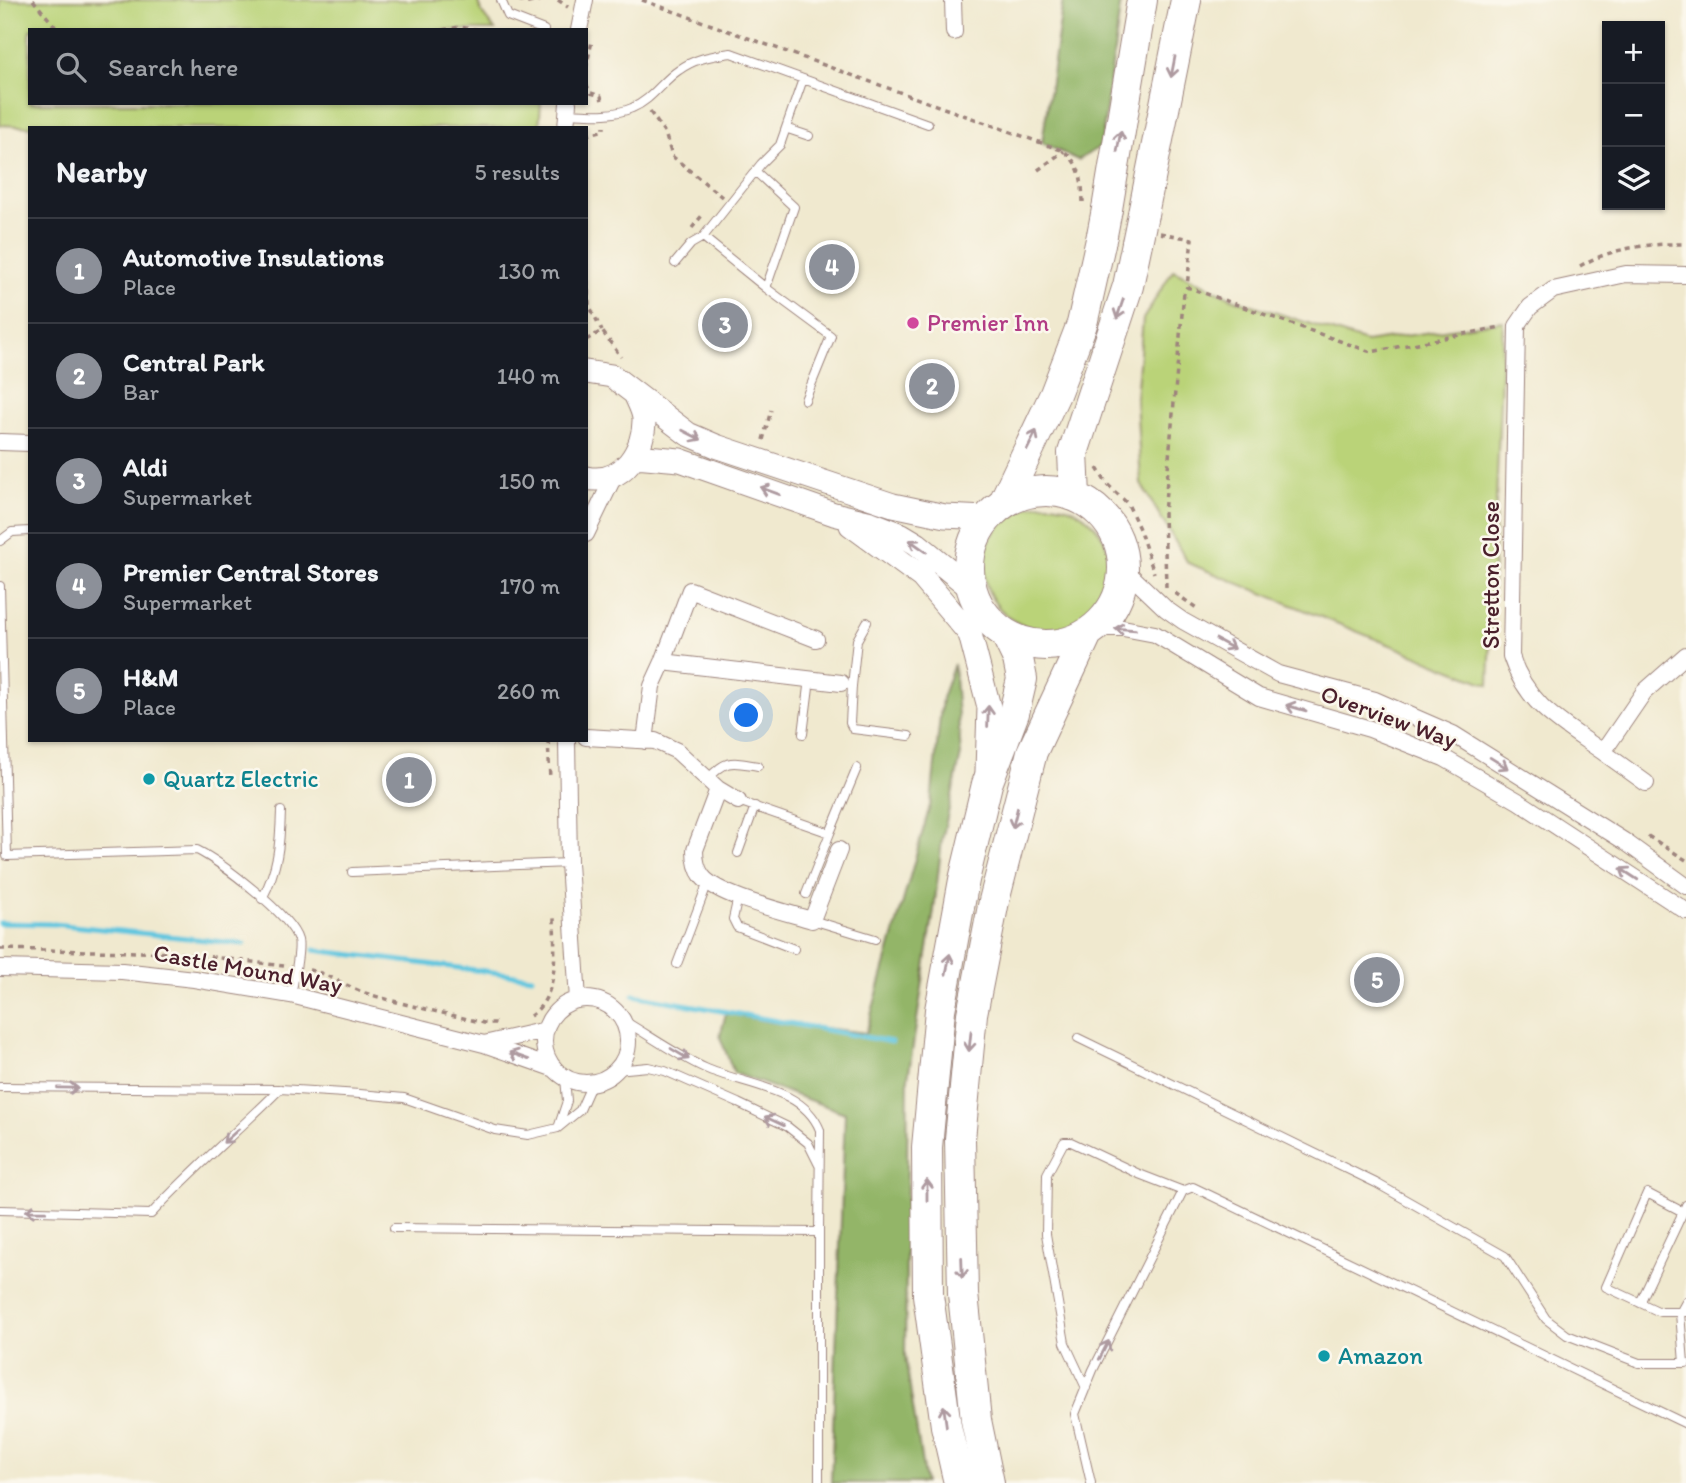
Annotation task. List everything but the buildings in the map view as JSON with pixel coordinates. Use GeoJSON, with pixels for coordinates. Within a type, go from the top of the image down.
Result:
{"type":"FeatureCollection","features":[{"type":"Feature","properties":{"kind":"highway"},"geometry":{"type":"LineString","coordinates":[[995,510],[1027,493],[1051,490],[1075,496],[1095,507],[1111,525],[1121,546],[1124,569],[1121,591],[1111,611],[1091,631],[1067,643],[1046,646],[1025,643],[1006,634],[990,622],[979,607],[971,588],[968,564],[974,540],[995,510],[1055,394],[1082,324],[1098,216],[1142,0]]}},
{"type":"Feature","properties":{"kind":"highway"},"geometry":{"type":"LineString","coordinates":[[1075,496],[1073,453],[1080,424],[1148,230],[1186,0]]}},
{"type":"Feature","properties":{"kind":"highway"},"geometry":{"type":"LineString","coordinates":[[989,1483],[976,1420],[963,1280],[960,1139],[972,1014],[994,901],[1032,752],[1091,631]]}},
{"type":"Feature","properties":{"kind":"highway"},"geometry":{"type":"LineString","coordinates":[[959,1483],[946,1426],[928,1295],[927,1147],[940,1010],[964,880],[987,784],[1014,713],[1022,679],[1018,659],[1006,634]]}},
{"type":"Feature","properties":{"kind":"street"},"geometry":{"type":"LineString","coordinates":[[953,0],[954,32]]}},
{"type":"Feature","properties":{"kind":"street"},"geometry":{"type":"LineString","coordinates":[[580,28],[587,4]]}},
{"type":"Feature","properties":{"kind":"street","name":"Stretton Close"},"geometry":{"type":"LineString","coordinates":[[1646,783],[1550,716],[1530,696],[1517,675],[1511,656],[1517,326],[1530,307],[1553,290],[1626,275],[1686,275]]}},
{"type":"Feature","properties":{"kind":"street"},"geometry":{"type":"LineString","coordinates":[[588,372],[612,376],[688,434],[716,446],[893,505],[945,516],[995,510]]}},
{"type":"Feature","properties":{"kind":"street"},"geometry":{"type":"LineString","coordinates":[[588,478],[594,480],[615,474],[626,467],[635,456],[642,443],[644,415],[636,396]]}},
{"type":"Feature","properties":{"kind":"street"},"geometry":{"type":"LineString","coordinates":[[0,442],[28,443]]}},
{"type":"Feature","properties":{"kind":"street"},"geometry":{"type":"LineString","coordinates":[[635,456],[680,460],[902,535],[918,544],[971,588]]}},
{"type":"Feature","properties":{"kind":"street"},"geometry":{"type":"LineString","coordinates":[[588,530],[615,474]]}},
{"type":"Feature","properties":{"kind":"street"},"geometry":{"type":"LineString","coordinates":[[834,514],[922,577],[970,634],[989,707],[987,784]]}},
{"type":"Feature","properties":{"kind":"street","name":"Overview Way"},"geometry":{"type":"LineString","coordinates":[[1124,569],[1166,609],[1183,621],[1278,674],[1375,700],[1453,734],[1624,841],[1686,886]]}},
{"type":"Feature","properties":{"kind":"street"},"geometry":{"type":"LineString","coordinates":[[645,741],[652,686],[690,590],[816,639]]}},
{"type":"Feature","properties":{"kind":"street","name":"Overview Way"},"geometry":{"type":"LineString","coordinates":[[1091,631],[1124,628],[1155,634],[1259,697],[1370,730],[1444,758],[1518,801],[1686,911]]}},
{"type":"Feature","properties":{"kind":"street"},"geometry":{"type":"LineString","coordinates":[[1603,752],[1644,692],[1686,655]]}},
{"type":"Feature","properties":{"kind":"street"},"geometry":{"type":"LineString","coordinates":[[663,662],[847,684]]}},
{"type":"Feature","properties":{"kind":"street"},"geometry":{"type":"LineString","coordinates":[[588,737],[655,741],[677,751],[713,784],[738,801]]}},
{"type":"Feature","properties":{"kind":"street"},"geometry":{"type":"LineString","coordinates":[[567,742],[569,863],[578,1000]]}},
{"type":"Feature","properties":{"kind":"street"},"geometry":{"type":"LineString","coordinates":[[713,784],[694,860],[701,875],[712,886],[812,920],[839,850]]}},
{"type":"Feature","properties":{"kind":"street","name":"Castle Mound Way"},"geometry":{"type":"LineString","coordinates":[[0,968],[122,971],[194,979],[292,995],[484,1044],[560,1073]]}},
{"type":"Feature","properties":{"kind":"street"},"geometry":{"type":"LineString","coordinates":[[578,1000],[603,1003],[613,1009],[627,1031],[628,1045],[617,1070],[592,1083],[578,1083],[560,1073],[547,1057],[544,1044],[546,1030],[554,1014],[578,1000]]}},
{"type":"Feature","properties":{"kind":"street","name":"Castle Mound Way"},"geometry":{"type":"LineString","coordinates":[[484,1044],[546,1030]]}},
{"type":"Feature","properties":{"kind":"lane"},"geometry":{"type":"LineString","coordinates":[[501,0],[509,16],[539,28]]}},
{"type":"Feature","properties":{"kind":"lane"},"geometry":{"type":"LineString","coordinates":[[567,115],[604,115],[632,108],[645,100],[678,70],[701,57],[731,53],[928,124]]}},
{"type":"Feature","properties":{"kind":"lane"},"geometry":{"type":"LineString","coordinates":[[675,263],[696,240],[703,237],[755,171],[780,145],[788,129],[803,79]]}},
{"type":"Feature","properties":{"kind":"lane"},"geometry":{"type":"LineString","coordinates":[[788,129],[809,136]]}},
{"type":"Feature","properties":{"kind":"lane"},"geometry":{"type":"LineString","coordinates":[[755,171],[794,207],[766,288]]}},
{"type":"Feature","properties":{"kind":"lane"},"geometry":{"type":"LineString","coordinates":[[703,237],[831,336],[806,400]]}},
{"type":"Feature","properties":{"kind":"lane"},"geometry":{"type":"LineString","coordinates":[[0,541],[12,532],[28,531]]}},
{"type":"Feature","properties":{"kind":"lane"},"geometry":{"type":"LineString","coordinates":[[0,586],[7,856],[197,850],[214,858],[286,920],[299,942],[292,995]]}},
{"type":"Feature","properties":{"kind":"lane"},"geometry":{"type":"LineString","coordinates":[[867,622],[857,640],[847,684],[850,723],[853,729],[909,736]]}},
{"type":"Feature","properties":{"kind":"lane"},"geometry":{"type":"LineString","coordinates":[[803,734],[810,679]]}},
{"type":"Feature","properties":{"kind":"lane"},"geometry":{"type":"LineString","coordinates":[[713,784],[721,765],[732,762],[758,766]]}},
{"type":"Feature","properties":{"kind":"lane"},"geometry":{"type":"LineString","coordinates":[[806,894],[857,768]]}},
{"type":"Feature","properties":{"kind":"lane"},"geometry":{"type":"LineString","coordinates":[[738,801],[830,834]]}},
{"type":"Feature","properties":{"kind":"lane"},"geometry":{"type":"LineString","coordinates":[[738,853],[755,806]]}},
{"type":"Feature","properties":{"kind":"lane"},"geometry":{"type":"LineString","coordinates":[[262,900],[274,876],[280,851],[281,811]]}},
{"type":"Feature","properties":{"kind":"lane"},"geometry":{"type":"LineString","coordinates":[[352,872],[569,863]]}},
{"type":"Feature","properties":{"kind":"lane"},"geometry":{"type":"LineString","coordinates":[[677,964],[708,882]]}},
{"type":"Feature","properties":{"kind":"lane"},"geometry":{"type":"LineString","coordinates":[[738,897],[733,919],[737,927],[794,949]]}},
{"type":"Feature","properties":{"kind":"lane"},"geometry":{"type":"LineString","coordinates":[[812,920],[875,939]]}},
{"type":"Feature","properties":{"kind":"lane"},"geometry":{"type":"LineString","coordinates":[[621,1019],[705,1068],[764,1088],[803,1105],[815,1118],[820,1130],[821,1167],[819,1483]]}},
{"type":"Feature","properties":{"kind":"lane"},"geometry":{"type":"LineString","coordinates":[[1078,1038],[1376,1184],[1505,1256],[1546,1319],[1567,1335],[1639,1363],[1685,1363],[1683,1313],[1686,1302]]}},
{"type":"Feature","properties":{"kind":"lane"},"geometry":{"type":"LineString","coordinates":[[617,1070],[648,1067],[666,1070],[788,1127],[808,1143],[821,1167]]}},
{"type":"Feature","properties":{"kind":"lane"},"geometry":{"type":"LineString","coordinates":[[558,1128],[567,1101],[560,1073]]}},
{"type":"Feature","properties":{"kind":"lane"},"geometry":{"type":"LineString","coordinates":[[0,1087],[280,1089],[404,1098],[495,1130],[528,1135],[558,1128],[580,1110],[592,1083]]}},
{"type":"Feature","properties":{"kind":"lane"},"geometry":{"type":"LineString","coordinates":[[0,1210],[151,1214],[191,1171],[280,1089]]}},
{"type":"Feature","properties":{"kind":"lane"},"geometry":{"type":"LineString","coordinates":[[1086,1388],[1065,1343],[1057,1302],[1046,1234],[1047,1174],[1064,1142],[1071,1142],[1183,1191]]}},
{"type":"Feature","properties":{"kind":"lane"},"geometry":{"type":"LineString","coordinates":[[1091,1483],[1075,1413],[1183,1191],[1193,1187],[1686,1424]]}},
{"type":"Feature","properties":{"kind":"lane"},"geometry":{"type":"LineString","coordinates":[[1640,1303],[1684,1208],[1647,1193],[1606,1287],[1640,1303],[1660,1312],[1683,1313]]}},
{"type":"Feature","properties":{"kind":"lane"},"geometry":{"type":"LineString","coordinates":[[394,1228],[819,1232]]}},
{"type":"Feature","properties":{"kind":"path"},"geometry":{"type":"LineString","coordinates":[[33,0],[56,28]]}},
{"type":"Feature","properties":{"kind":"path"},"geometry":{"type":"LineString","coordinates":[[518,0],[528,3],[542,0]]}},
{"type":"Feature","properties":{"kind":"path"},"geometry":{"type":"LineString","coordinates":[[642,0],[1064,151],[1074,159],[1079,168],[1098,216]]}},
{"type":"Feature","properties":{"kind":"path"},"geometry":{"type":"LineString","coordinates":[[645,100],[665,133],[672,156],[729,204]]}},
{"type":"Feature","properties":{"kind":"path"},"geometry":{"type":"LineString","coordinates":[[1038,170],[1064,151]]}},
{"type":"Feature","properties":{"kind":"path"},"geometry":{"type":"LineString","coordinates":[[1148,230],[1192,239],[1187,288],[1184,292],[1164,513],[1166,587]]}},
{"type":"Feature","properties":{"kind":"path"},"geometry":{"type":"LineString","coordinates":[[1575,269],[1599,255],[1652,245],[1686,244]]}},
{"type":"Feature","properties":{"kind":"path"},"geometry":{"type":"LineString","coordinates":[[1187,288],[1371,352],[1490,331],[1506,325]]}},
{"type":"Feature","properties":{"kind":"path"},"geometry":{"type":"LineString","coordinates":[[588,290],[589,305],[601,331]]}},
{"type":"Feature","properties":{"kind":"path"},"geometry":{"type":"LineString","coordinates":[[762,442],[771,410]]}},
{"type":"Feature","properties":{"kind":"path"},"geometry":{"type":"LineString","coordinates":[[548,742],[550,790]]}},
{"type":"Feature","properties":{"kind":"path"},"geometry":{"type":"LineString","coordinates":[[522,1021],[540,1009],[551,987],[555,912]]}},
{"type":"Feature","properties":{"kind":"path"},"geometry":{"type":"LineString","coordinates":[[0,949],[181,953],[317,971],[334,981],[366,993],[484,1023],[502,1023]]}},
{"type":"Feature","properties":{"kind":"green space"},"geometry":{"type":"Polygon","coordinates":[[[0,0],[477,0],[482,13],[493,28],[28,28],[28,105],[541,105],[539,126],[0,125],[0,0]]]}},
{"type":"Feature","properties":{"kind":"green space"},"geometry":{"type":"Polygon","coordinates":[[[1063,0],[1121,0],[1101,146],[1078,160],[1042,143],[1063,0]]]}},
{"type":"Feature","properties":{"kind":"green space"},"geometry":{"type":"Polygon","coordinates":[[[1173,270],[1234,299],[1366,342],[1503,321],[1489,685],[1188,563],[1141,484],[1136,398],[1143,319],[1173,270]]]}},
{"type":"Feature","properties":{"kind":"green space"},"geometry":{"type":"Polygon","coordinates":[[[1047,504],[1071,509],[1092,522],[1105,543],[1110,567],[1105,591],[1092,612],[1071,625],[1047,630],[1023,625],[1002,612],[989,591],[984,567],[989,543],[1002,522],[1023,509],[1047,504]]]}},
{"type":"Feature","properties":{"kind":"green space"},"geometry":{"type":"Polygon","coordinates":[[[954,664],[961,755],[942,840],[908,1078],[905,1356],[925,1483],[831,1483],[845,1113],[734,1073],[720,1037],[726,1013],[771,1022],[866,1033],[931,802],[942,698],[954,664]]]}},
{"type":"Feature","properties":{"kind":"waterway"},"geometry":{"type":"LineString","coordinates":[[0,923],[54,924],[244,944]]}},
{"type":"Feature","properties":{"kind":"waterway"},"geometry":{"type":"LineString","coordinates":[[314,950],[532,977]]}},
{"type":"Feature","properties":{"kind":"waterway"},"geometry":{"type":"LineString","coordinates":[[634,995],[892,1042]]}},
{"type":"Feature","properties":{"kind":"place","name":"Premier Central Stores"},"geometry":{"type":"Point","coordinates":[832,267]}},
{"type":"Feature","properties":{"kind":"place","name":"Premier Inn"},"geometry":{"type":"Point","coordinates":[913,323]}},
{"type":"Feature","properties":{"kind":"place","name":"Aldi"},"geometry":{"type":"Point","coordinates":[725,325]}},
{"type":"Feature","properties":{"kind":"place","name":"Central Park"},"geometry":{"type":"Point","coordinates":[932,386]}},
{"type":"Feature","properties":{"kind":"place","name":"Quartz Electric"},"geometry":{"type":"Point","coordinates":[149,779]}},
{"type":"Feature","properties":{"kind":"place","name":"Automotive Insulations"},"geometry":{"type":"Point","coordinates":[409,780]}},
{"type":"Feature","properties":{"kind":"place","name":"H&M"},"geometry":{"type":"Point","coordinates":[1377,980]}},
{"type":"Feature","properties":{"kind":"place","name":"Amazon"},"geometry":{"type":"Point","coordinates":[1324,1356]}}]}
